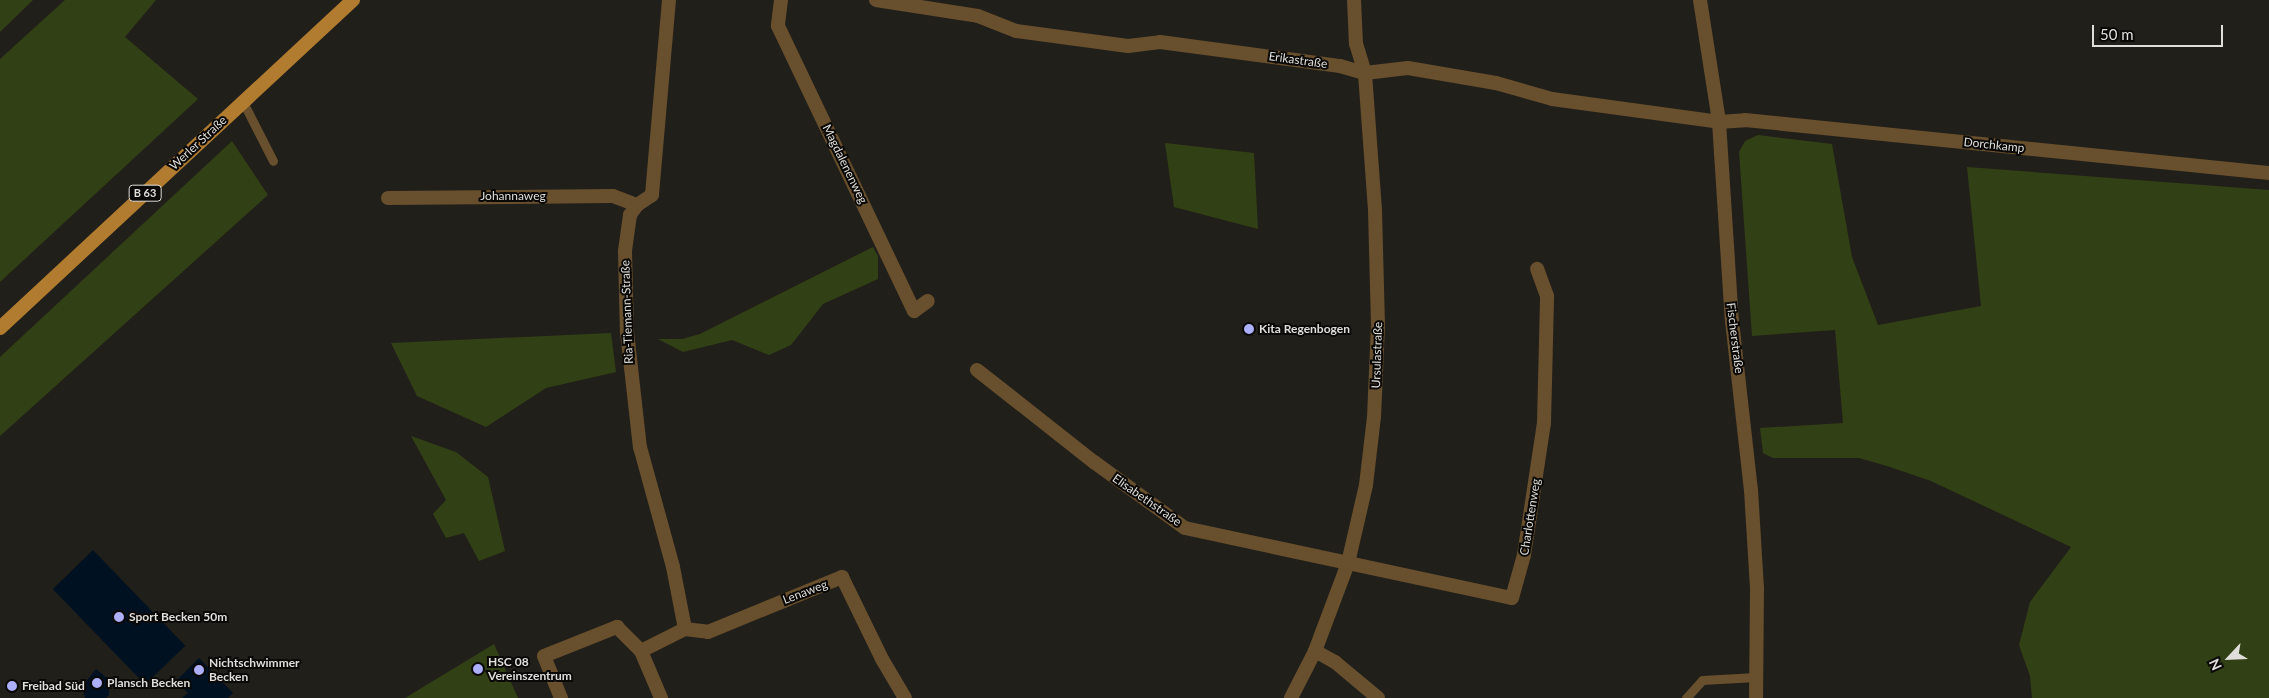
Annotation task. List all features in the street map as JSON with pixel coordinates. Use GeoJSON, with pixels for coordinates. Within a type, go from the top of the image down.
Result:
{"type":"FeatureCollection","features":[{"type":"Feature","properties":{"kind":"main road","name":"Werler Straße"},"geometry":{"type":"LineString","coordinates":[[0,328],[353,0]]}},
{"type":"Feature","properties":{"kind":"street","name":"Ria-Tiemann-Straße"},"geometry":{"type":"LineString","coordinates":[[669,0],[652,195],[637,205],[630,215],[625,252],[630,381],[640,447],[673,567],[685,629]]}},
{"type":"Feature","properties":{"kind":"street","name":"Magdalenenweg"},"geometry":{"type":"LineString","coordinates":[[781,0],[778,26],[914,311],[928,301]]}},
{"type":"Feature","properties":{"kind":"street","name":"Erikastraße"},"geometry":{"type":"LineString","coordinates":[[876,0],[978,16],[1016,31],[1128,46],[1160,42],[1340,66],[1365,74],[1408,68],[1496,83],[1552,99],[1719,122]]}},
{"type":"Feature","properties":{"kind":"street","name":"Ursulastraße"},"geometry":{"type":"LineString","coordinates":[[1292,698],[1315,650],[1348,563],[1366,485],[1374,417],[1378,325],[1375,210],[1365,74],[1356,44],[1354,0]]}},
{"type":"Feature","properties":{"kind":"street","name":"Fischerstraße"},"geometry":{"type":"LineString","coordinates":[[1700,0],[1719,122],[1732,321],[1751,490],[1757,588],[1756,698]]}},
{"type":"Feature","properties":{"kind":"street","name":"Dorchkamp"},"geometry":{"type":"LineString","coordinates":[[1719,122],[1745,120],[2269,173]]}},
{"type":"Feature","properties":{"kind":"street","name":"Johannaweg"},"geometry":{"type":"LineString","coordinates":[[388,198],[613,196],[637,205]]}},
{"type":"Feature","properties":{"kind":"street","name":"Charlottenweg"},"geometry":{"type":"LineString","coordinates":[[1348,563],[1512,598],[1524,555],[1544,423],[1548,342],[1547,296],[1537,269]]}},
{"type":"Feature","properties":{"kind":"street","name":"Elisabethstraße"},"geometry":{"type":"LineString","coordinates":[[977,370],[1094,462],[1185,528],[1348,563]]}},
{"type":"Feature","properties":{"kind":"street","name":"Lenaweg"},"geometry":{"type":"LineString","coordinates":[[685,629],[708,632],[842,578],[882,659],[905,698]]}},
{"type":"Feature","properties":{"kind":"street"},"geometry":{"type":"LineString","coordinates":[[561,698],[544,656],[617,627],[642,651],[661,698]]}},
{"type":"Feature","properties":{"kind":"street"},"geometry":{"type":"LineString","coordinates":[[642,651],[685,629]]}},
{"type":"Feature","properties":{"kind":"street"},"geometry":{"type":"LineString","coordinates":[[1315,650],[1335,662],[1378,698]]}},
{"type":"Feature","properties":{"kind":"lane"},"geometry":{"type":"LineString","coordinates":[[243,102],[273,161]]}},
{"type":"Feature","properties":{"kind":"lane"},"geometry":{"type":"LineString","coordinates":[[1686,698],[1702,680],[1756,677]]}},
{"type":"Feature","properties":{"kind":"green space"},"geometry":{"type":"Polygon","coordinates":[[[0,0],[33,0],[0,32],[0,0]]]}},
{"type":"Feature","properties":{"kind":"green space"},"geometry":{"type":"Polygon","coordinates":[[[65,0],[156,0],[125,37],[198,99],[0,282],[0,59],[65,0]]]}},
{"type":"Feature","properties":{"kind":"green space"},"geometry":{"type":"Polygon","coordinates":[[[1758,135],[1832,144],[1852,257],[1878,325],[1981,306],[1967,167],[2269,190],[2269,698],[2032,698],[2030,676],[2019,645],[2030,602],[2071,547],[1931,481],[1887,466],[1859,458],[1773,458],[1763,453],[1760,428],[1843,423],[1835,330],[1752,336],[1739,152],[1745,141],[1758,135]]]}},
{"type":"Feature","properties":{"kind":"green space"},"geometry":{"type":"Polygon","coordinates":[[[232,141],[268,195],[0,436],[0,357],[232,141]]]}},
{"type":"Feature","properties":{"kind":"green space"},"geometry":{"type":"Polygon","coordinates":[[[1165,143],[1254,153],[1258,229],[1174,207],[1165,143]]]}},
{"type":"Feature","properties":{"kind":"green space"},"geometry":{"type":"Polygon","coordinates":[[[873,247],[878,256],[878,279],[823,304],[791,345],[769,355],[732,340],[683,352],[658,339],[682,339],[700,334],[873,247]]]}},
{"type":"Feature","properties":{"kind":"green space"},"geometry":{"type":"Polygon","coordinates":[[[611,333],[616,372],[546,388],[486,427],[417,396],[391,343],[611,333]]]}},
{"type":"Feature","properties":{"kind":"green space"},"geometry":{"type":"Polygon","coordinates":[[[411,436],[456,452],[488,477],[505,551],[479,561],[464,533],[446,538],[433,514],[446,500],[411,436]]]}},
{"type":"Feature","properties":{"kind":"green space","name":"HSC 08 Vereinszentrum"},"geometry":{"type":"Polygon","coordinates":[[[494,644],[518,698],[405,698],[494,644]]]}},
{"type":"Feature","properties":{"kind":"water","name":"Sport Becken 50m"},"geometry":{"type":"Polygon","coordinates":[[[93,550],[185,646],[145,685],[53,589],[93,550]]]}},
{"type":"Feature","properties":{"kind":"water","name":"Nichtschwimmer Becken"},"geometry":{"type":"Polygon","coordinates":[[[199,658],[233,693],[228,698],[182,698],[188,693],[176,681],[199,658]]]}},
{"type":"Feature","properties":{"kind":"water","name":"Plansch Becken"},"geometry":{"type":"Polygon","coordinates":[[[96,669],[109,680],[109,695],[106,698],[85,698],[82,686],[96,669]]]}},
{"type":"Feature","properties":{"kind":"place","name":"Kita Regenbogen"},"geometry":{"type":"Point","coordinates":[1249,329]}},
{"type":"Feature","properties":{"kind":"place","name":"Sport Becken 50m"},"geometry":{"type":"Point","coordinates":[119,617]}},
{"type":"Feature","properties":{"kind":"place","name":"HSC 08 Vereinszentrum"},"geometry":{"type":"Point","coordinates":[478,669]}},
{"type":"Feature","properties":{"kind":"place","name":"Nichtschwimmer Becken"},"geometry":{"type":"Point","coordinates":[199,670]}},
{"type":"Feature","properties":{"kind":"place","name":"Plansch Becken"},"geometry":{"type":"Point","coordinates":[97,683]}},
{"type":"Feature","properties":{"kind":"place","name":"Freibad Süd"},"geometry":{"type":"Point","coordinates":[12,686]}}]}
